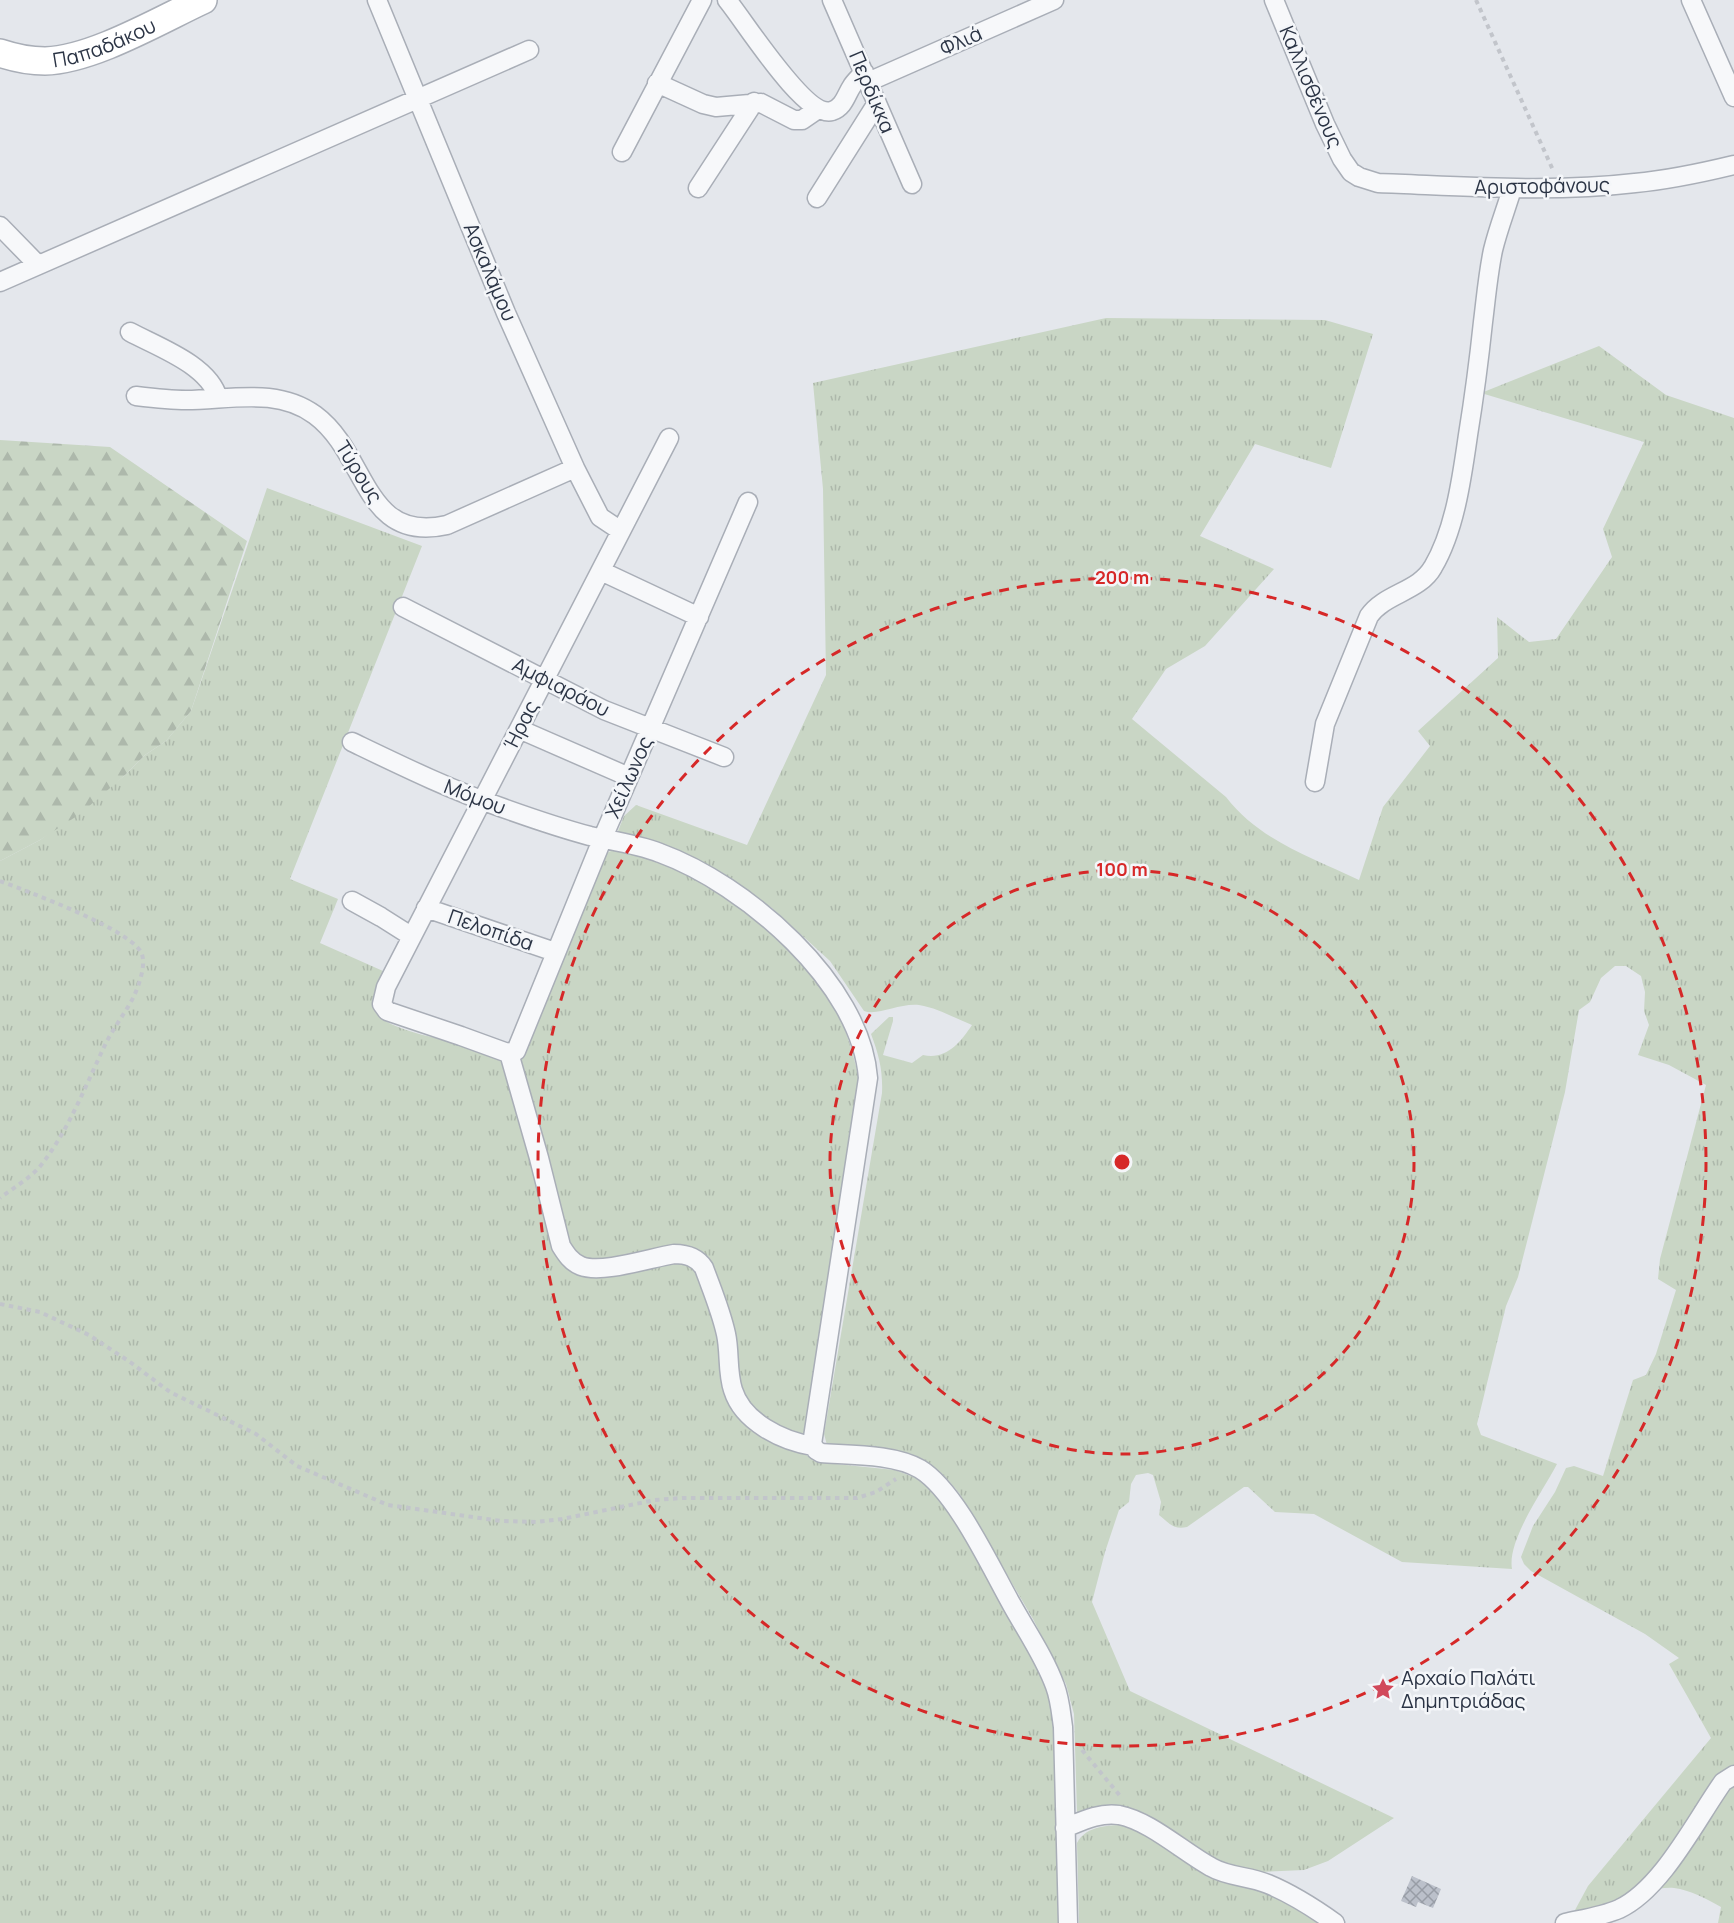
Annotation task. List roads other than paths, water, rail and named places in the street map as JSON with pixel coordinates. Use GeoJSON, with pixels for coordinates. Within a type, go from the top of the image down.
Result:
{"type":"FeatureCollection","features":[{"type":"Feature","properties":{"kind":"street","name":"Παπαδάκου"},"geometry":{"type":"LineString","coordinates":[[0,53],[27,60],[45,61],[77,56],[113,42],[203,0]]}},
{"type":"Feature","properties":{"kind":"street","name":"Ασκαλάμου"},"geometry":{"type":"LineString","coordinates":[[377,0],[506,313],[575,468],[600,517],[621,531]]}},
{"type":"Feature","properties":{"kind":"street"},"geometry":{"type":"LineString","coordinates":[[622,152],[702,0]]}},
{"type":"Feature","properties":{"kind":"street"},"geometry":{"type":"LineString","coordinates":[[727,0],[777,67],[818,109],[829,112],[838,108],[852,85],[866,77]]}},
{"type":"Feature","properties":{"kind":"street","name":"Περδίκκα"},"geometry":{"type":"LineString","coordinates":[[832,0],[912,184]]}},
{"type":"Feature","properties":{"kind":"street","name":"Φλιά"},"geometry":{"type":"LineString","coordinates":[[866,77],[1054,0]]}},
{"type":"Feature","properties":{"kind":"street","name":"Καλλισθένους"},"geometry":{"type":"LineString","coordinates":[[1274,0],[1325,124],[1351,172]]}},
{"type":"Feature","properties":{"kind":"street"},"geometry":{"type":"LineString","coordinates":[[1691,0],[1734,97]]}},
{"type":"Feature","properties":{"kind":"street"},"geometry":{"type":"LineString","coordinates":[[0,282],[529,50]]}},
{"type":"Feature","properties":{"kind":"street"},"geometry":{"type":"LineString","coordinates":[[657,83],[692,100],[716,107],[761,103],[794,120],[802,120],[818,109]]}},
{"type":"Feature","properties":{"kind":"street"},"geometry":{"type":"LineString","coordinates":[[698,188],[754,102]]}},
{"type":"Feature","properties":{"kind":"street"},"geometry":{"type":"LineString","coordinates":[[818,198],[877,103]]}},
{"type":"Feature","properties":{"kind":"street","name":"Αριστοφάνους"},"geometry":{"type":"LineString","coordinates":[[1351,172],[1378,183],[1512,189],[1634,184],[1734,165]]}},
{"type":"Feature","properties":{"kind":"street"},"geometry":{"type":"LineString","coordinates":[[1315,782],[1325,724],[1369,616],[1381,603],[1413,586],[1429,574],[1441,552],[1463,465],[1490,267],[1512,189]]}},
{"type":"Feature","properties":{"kind":"street"},"geometry":{"type":"LineString","coordinates":[[0,226],[38,266]]}},
{"type":"Feature","properties":{"kind":"street"},"geometry":{"type":"LineString","coordinates":[[130,332],[174,355],[206,376],[215,387],[218,398]]}},
{"type":"Feature","properties":{"kind":"street","name":"Τύρους"},"geometry":{"type":"LineString","coordinates":[[136,396],[187,400],[273,398],[292,402],[324,422],[338,437],[385,513],[399,523],[412,528],[431,529],[447,525],[575,468]]}},
{"type":"Feature","properties":{"kind":"street","name":"Ήρας"},"geometry":{"type":"LineString","coordinates":[[512,1053],[387,1011],[382,1004],[384,992],[669,438]]}},
{"type":"Feature","properties":{"kind":"street","name":"Χείλωνος"},"geometry":{"type":"LineString","coordinates":[[512,1053],[747,502]]}},
{"type":"Feature","properties":{"kind":"street"},"geometry":{"type":"LineString","coordinates":[[601,571],[699,617]]}},
{"type":"Feature","properties":{"kind":"street","name":"Αμφιαράου"},"geometry":{"type":"LineString","coordinates":[[403,607],[604,710],[724,757]]}},
{"type":"Feature","properties":{"kind":"street"},"geometry":{"type":"LineString","coordinates":[[519,729],[629,777]]}},
{"type":"Feature","properties":{"kind":"street","name":"Μόμου"},"geometry":{"type":"LineString","coordinates":[[352,742],[439,784],[482,801],[534,819],[648,849],[677,860],[733,892],[758,910],[802,950],[825,977],[844,1007],[863,1051],[868,1070],[867,1095],[813,1446]]}},
{"type":"Feature","properties":{"kind":"street"},"geometry":{"type":"LineString","coordinates":[[352,901],[411,936]]}},
{"type":"Feature","properties":{"kind":"street","name":"Πελοπίδα"},"geometry":{"type":"LineString","coordinates":[[426,908],[555,952]]}},
{"type":"Feature","properties":{"kind":"street"},"geometry":{"type":"LineString","coordinates":[[512,1053],[561,1246],[567,1256],[582,1266],[596,1269],[674,1254],[685,1254],[700,1262],[719,1310],[726,1336],[733,1390],[741,1406],[756,1421],[776,1434],[813,1446],[821,1453],[897,1460],[913,1465],[940,1485],[966,1524],[1048,1671],[1059,1699],[1063,1727],[1068,1923]]}},
{"type":"Feature","properties":{"kind":"street"},"geometry":{"type":"LineString","coordinates":[[1565,1923],[1619,1909],[1636,1898],[1672,1860],[1723,1782],[1734,1775]]}},
{"type":"Feature","properties":{"kind":"street"},"geometry":{"type":"LineString","coordinates":[[1065,1828],[1102,1815],[1127,1817],[1212,1868],[1266,1883],[1309,1905],[1335,1923]]}},
{"type":"Feature","properties":{"kind":"place","name":"Αρχαίο Παλάτι Δημητριάδας"},"geometry":{"type":"Point","coordinates":[1383,1689]}}]}
